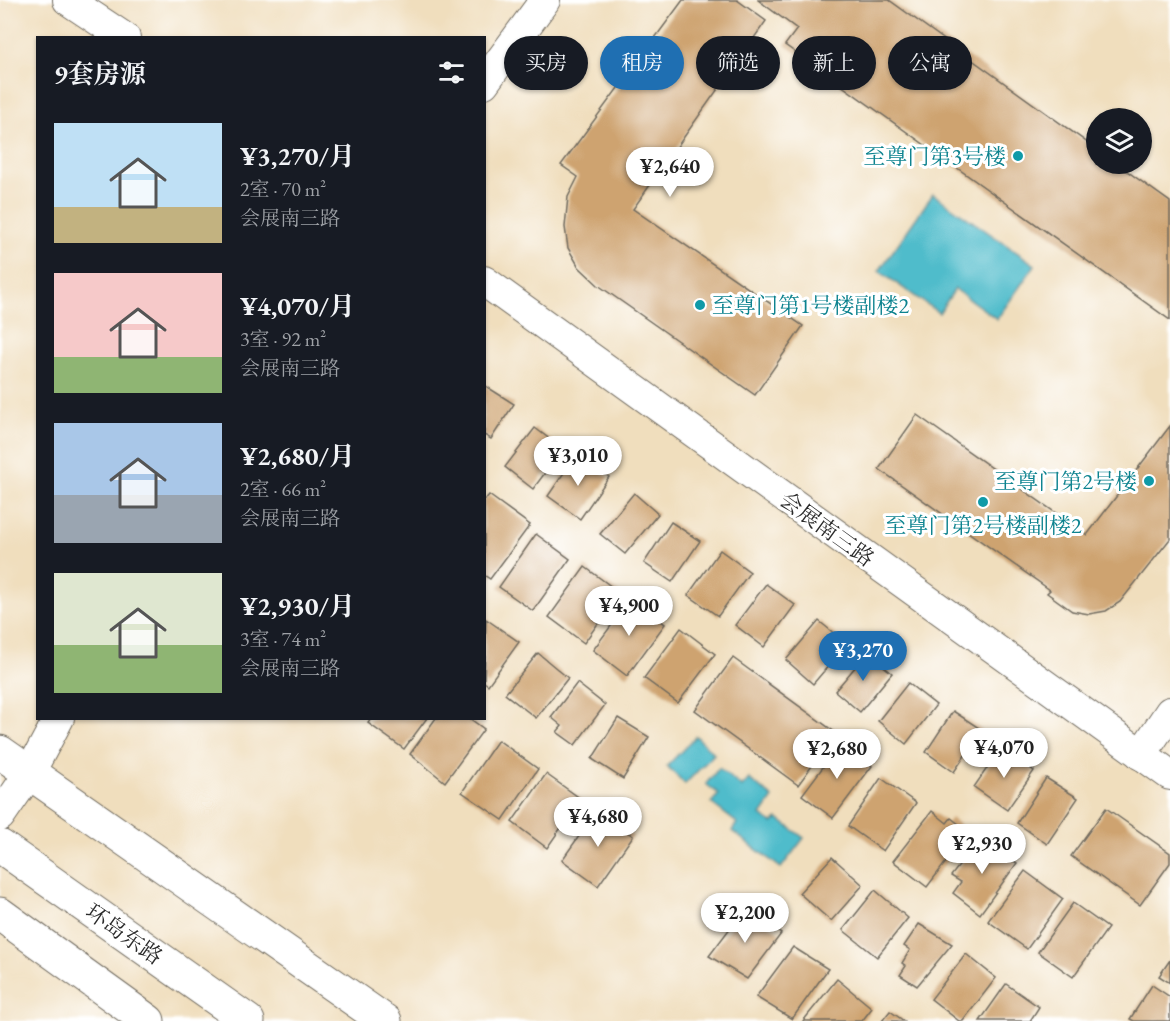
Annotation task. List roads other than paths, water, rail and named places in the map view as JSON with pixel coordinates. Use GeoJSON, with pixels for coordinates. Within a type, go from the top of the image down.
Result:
{"type":"FeatureCollection","features":[{"type":"Feature","properties":{"kind":"main road"},"geometry":{"type":"LineString","coordinates":[[0,752],[385,1021]]}},
{"type":"Feature","properties":{"kind":"main road","name":"环岛东路"},"geometry":{"type":"LineString","coordinates":[[0,846],[248,1021]]}},
{"type":"Feature","properties":{"kind":"main road"},"geometry":{"type":"LineString","coordinates":[[0,914],[148,1021]]}},
{"type":"Feature","properties":{"kind":"street"},"geometry":{"type":"LineString","coordinates":[[68,0],[121,36]]}},
{"type":"Feature","properties":{"kind":"street"},"geometry":{"type":"LineString","coordinates":[[486,80],[546,0]]}},
{"type":"Feature","properties":{"kind":"street","name":"会展南三路"},"geometry":{"type":"LineString","coordinates":[[486,282],[1170,775]]}},
{"type":"Feature","properties":{"kind":"street"},"geometry":{"type":"LineString","coordinates":[[1141,755],[1170,712]]}},
{"type":"Feature","properties":{"kind":"street"},"geometry":{"type":"LineString","coordinates":[[0,816],[29,774],[58,720]]}},
{"type":"Feature","properties":{"kind":"water"},"geometry":{"type":"Polygon","coordinates":[[[933,194],[1035,265],[997,319],[955,289],[939,313],[879,271],[933,194]]]}},
{"type":"Feature","properties":{"kind":"water"},"geometry":{"type":"Polygon","coordinates":[[[696,736],[714,754],[685,784],[667,766],[696,736]]]}},
{"type":"Feature","properties":{"kind":"water"},"geometry":{"type":"Polygon","coordinates":[[[719,768],[742,787],[749,779],[773,798],[761,815],[772,823],[778,819],[804,838],[781,868],[732,831],[737,823],[711,803],[719,794],[706,784],[719,768]]]}},
{"type":"Feature","properties":{"kind":"place","name":"至尊门第3号楼"},"geometry":{"type":"Point","coordinates":[1018,156]}},
{"type":"Feature","properties":{"kind":"place","name":"至尊门第1号楼副楼2"},"geometry":{"type":"Point","coordinates":[700,305]}},
{"type":"Feature","properties":{"kind":"place","name":"至尊门第2号楼"},"geometry":{"type":"Point","coordinates":[1149,481]}},
{"type":"Feature","properties":{"kind":"place","name":"至尊门第2号楼副楼2"},"geometry":{"type":"Point","coordinates":[983,502]}}]}
